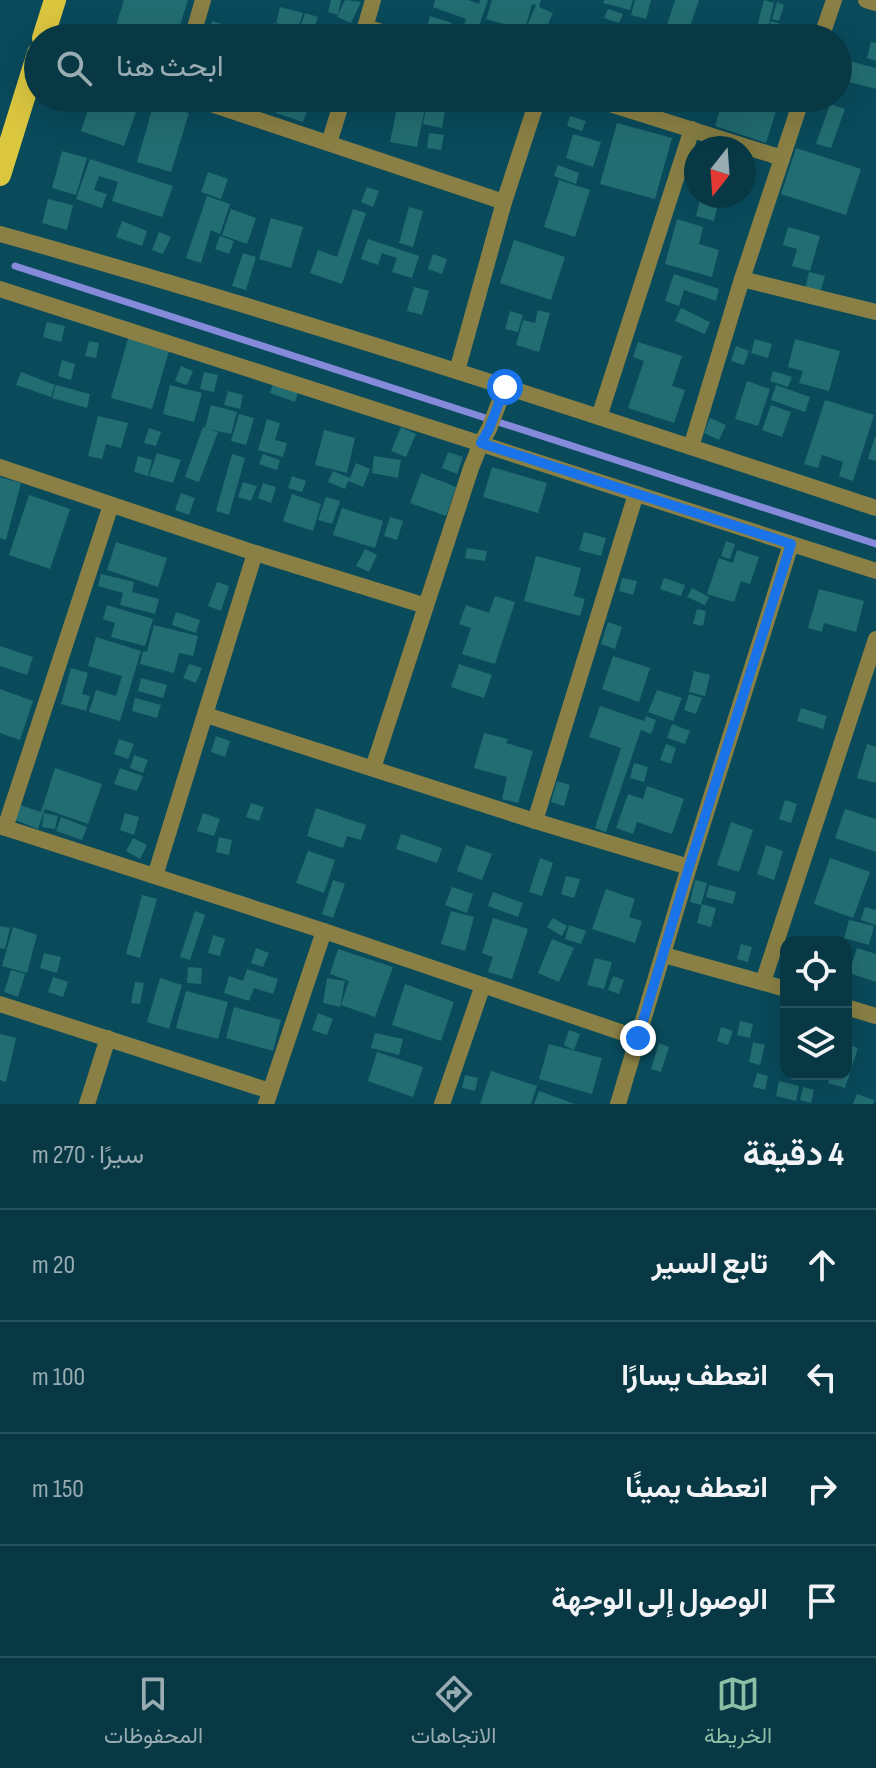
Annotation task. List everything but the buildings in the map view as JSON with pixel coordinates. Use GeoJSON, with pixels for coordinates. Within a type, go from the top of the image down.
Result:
{"type":"FeatureCollection","features":[{"type":"Feature","properties":{"kind":"highway"},"geometry":{"type":"LineString","coordinates":[[47,24],[55,0]]}},
{"type":"Feature","properties":{"kind":"highway"},"geometry":{"type":"LineString","coordinates":[[0,175],[24,98]]}},
{"type":"Feature","properties":{"kind":"street"},"geometry":{"type":"LineString","coordinates":[[196,24],[203,0]]}},
{"type":"Feature","properties":{"kind":"street"},"geometry":{"type":"LineString","coordinates":[[366,24],[373,0]]}},
{"type":"Feature","properties":{"kind":"street"},"geometry":{"type":"LineString","coordinates":[[826,24],[834,0]]}},
{"type":"Feature","properties":{"kind":"street"},"geometry":{"type":"LineString","coordinates":[[866,0],[876,3]]}},
{"type":"Feature","properties":{"kind":"street"},"geometry":{"type":"LineString","coordinates":[[235,112],[504,202]]}},
{"type":"Feature","properties":{"kind":"street"},"geometry":{"type":"LineString","coordinates":[[329,143],[339,112]]}},
{"type":"Feature","properties":{"kind":"street"},"geometry":{"type":"LineString","coordinates":[[457,371],[504,202],[533,112]]}},
{"type":"Feature","properties":{"kind":"street"},"geometry":{"type":"LineString","coordinates":[[637,112],[782,158]]}},
{"type":"Feature","properties":{"kind":"street"},"geometry":{"type":"LineString","coordinates":[[691,447],[797,112]]}},
{"type":"Feature","properties":{"kind":"street"},"geometry":{"type":"LineString","coordinates":[[599,417],[692,129]]}},
{"type":"Feature","properties":{"kind":"street"},"geometry":{"type":"LineString","coordinates":[[0,234],[457,371],[876,508]]}},
{"type":"Feature","properties":{"kind":"street"},"geometry":{"type":"LineString","coordinates":[[742,279],[876,312]]}},
{"type":"Feature","properties":{"kind":"street"},"geometry":{"type":"LineString","coordinates":[[0,289],[876,571]]}},
{"type":"Feature","properties":{"kind":"street"},"geometry":{"type":"LineString","coordinates":[[373,768],[471,468],[505,387]]}},
{"type":"Feature","properties":{"kind":"street"},"geometry":{"type":"LineString","coordinates":[[0,467],[255,553],[426,606]]}},
{"type":"Feature","properties":{"kind":"street"},"geometry":{"type":"LineString","coordinates":[[535,821],[636,494]]}},
{"type":"Feature","properties":{"kind":"street"},"geometry":{"type":"LineString","coordinates":[[111,505],[3,827],[324,931],[638,1038]]}},
{"type":"Feature","properties":{"kind":"street"},"geometry":{"type":"LineString","coordinates":[[618,1104],[791,544]]}},
{"type":"Feature","properties":{"kind":"street"},"geometry":{"type":"LineString","coordinates":[[155,876],[255,553]]}},
{"type":"Feature","properties":{"kind":"street"},"geometry":{"type":"LineString","coordinates":[[763,982],[876,639]]}},
{"type":"Feature","properties":{"kind":"street"},"geometry":{"type":"LineString","coordinates":[[206,715],[689,867]]}},
{"type":"Feature","properties":{"kind":"street"},"geometry":{"type":"LineString","coordinates":[[0,1004],[108,1038],[268,1098],[324,931]]}},
{"type":"Feature","properties":{"kind":"street"},"geometry":{"type":"LineString","coordinates":[[664,955],[780,987]]}},
{"type":"Feature","properties":{"kind":"street"},"geometry":{"type":"LineString","coordinates":[[442,1104],[483,985]]}},
{"type":"Feature","properties":{"kind":"street"},"geometry":{"type":"LineString","coordinates":[[849,1008],[876,1016]]}},
{"type":"Feature","properties":{"kind":"street"},"geometry":{"type":"LineString","coordinates":[[87,1104],[108,1038]]}},
{"type":"Feature","properties":{"kind":"waterway"},"geometry":{"type":"LineString","coordinates":[[15,266],[876,544]]}},
{"type":"Feature","properties":{"kind":"route"},"geometry":{"type":"LineString","coordinates":[[505,387],[481,443],[791,544],[638,1038]]}}]}
